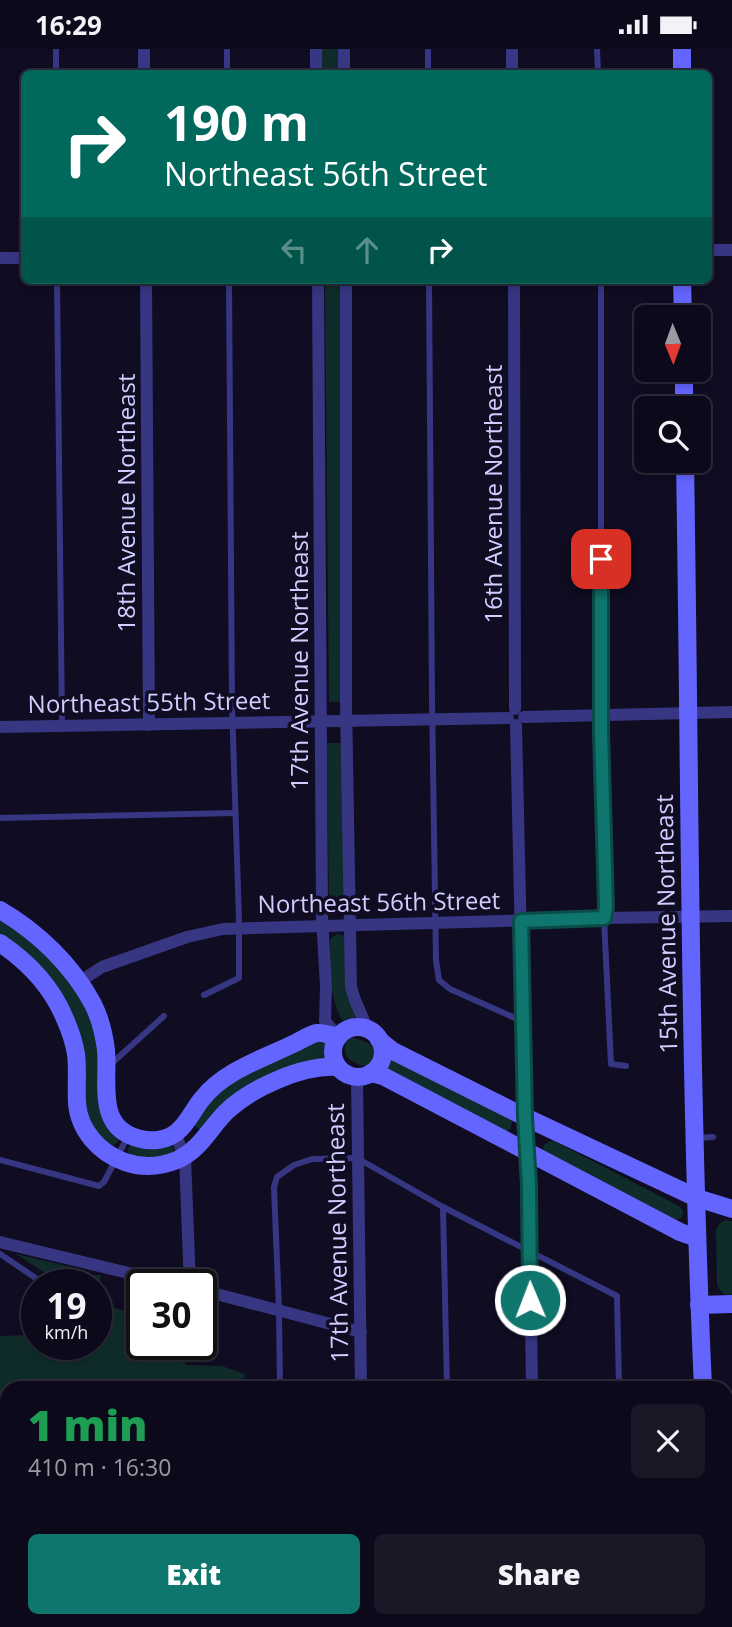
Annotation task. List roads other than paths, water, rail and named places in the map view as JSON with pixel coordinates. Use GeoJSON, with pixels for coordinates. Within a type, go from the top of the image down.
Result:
{"type":"FeatureCollection","features":[{"type":"Feature","properties":{"kind":"main road"},"geometry":{"type":"LineString","coordinates":[[682,49],[682,70]]}},
{"type":"Feature","properties":{"kind":"main road"},"geometry":{"type":"LineString","coordinates":[[682,284],[683,305]]}},
{"type":"Feature","properties":{"kind":"main road","name":"15th Avenue Northeast"},"geometry":{"type":"LineString","coordinates":[[685,473],[691,917],[704,1137],[697,1198],[703,1381]]}},
{"type":"Feature","properties":{"kind":"main road"},"geometry":{"type":"LineString","coordinates":[[0,910],[31,930],[50,948],[79,982],[93,1005],[99,1018],[106,1051],[106,1102],[110,1114],[117,1125],[138,1139],[164,1139],[175,1133],[218,1083],[321,1027],[338,1037]]}},
{"type":"Feature","properties":{"kind":"main road"},"geometry":{"type":"LineString","coordinates":[[0,943],[29,965],[43,981],[64,1016],[76,1055],[77,1105],[82,1122],[90,1137],[116,1159],[133,1165],[151,1166],[185,1157],[240,1100],[278,1080],[307,1069],[337,1067]]}},
{"type":"Feature","properties":{"kind":"main road"},"geometry":{"type":"LineString","coordinates":[[697,1238],[680,1232],[383,1076],[349,1076],[337,1067],[332,1055],[338,1037],[354,1027],[374,1035],[393,1051],[525,1117],[697,1198],[732,1209]]}},
{"type":"Feature","properties":{"kind":"main road"},"geometry":{"type":"LineString","coordinates":[[364,1075],[376,1069],[382,1060],[382,1049],[374,1035]]}},
{"type":"Feature","properties":{"kind":"main road"},"geometry":{"type":"LineString","coordinates":[[699,1305],[732,1304]]}},
{"type":"Feature","properties":{"kind":"street"},"geometry":{"type":"LineString","coordinates":[[144,49],[144,70]]}},
{"type":"Feature","properties":{"kind":"street"},"geometry":{"type":"LineString","coordinates":[[316,49],[316,70]]}},
{"type":"Feature","properties":{"kind":"street"},"geometry":{"type":"LineString","coordinates":[[344,49],[344,70]]}},
{"type":"Feature","properties":{"kind":"street"},"geometry":{"type":"LineString","coordinates":[[512,49],[512,70]]}},
{"type":"Feature","properties":{"kind":"street"},"geometry":{"type":"LineString","coordinates":[[712,250],[732,250]]}},
{"type":"Feature","properties":{"kind":"street"},"geometry":{"type":"LineString","coordinates":[[0,258],[21,258]]}},
{"type":"Feature","properties":{"kind":"street","name":"18th Avenue Northeast"},"geometry":{"type":"LineString","coordinates":[[146,284],[149,725]]}},
{"type":"Feature","properties":{"kind":"street","name":"17th Avenue Northeast"},"geometry":{"type":"LineString","coordinates":[[317,284],[323,926],[326,987],[321,1027]]}},
{"type":"Feature","properties":{"kind":"street","name":"17th Avenue Northeast"},"geometry":{"type":"LineString","coordinates":[[346,284],[346,720],[351,987],[357,1007],[374,1035]]}},
{"type":"Feature","properties":{"kind":"street","name":"16th Avenue Northeast"},"geometry":{"type":"LineString","coordinates":[[514,284],[516,717],[532,1381]]}},
{"type":"Feature","properties":{"kind":"street","name":"Northeast 55th Street"},"geometry":{"type":"LineString","coordinates":[[0,727],[732,712]]}},
{"type":"Feature","properties":{"kind":"street","name":"Northeast 56th Street"},"geometry":{"type":"LineString","coordinates":[[79,982],[102,967],[187,937],[239,927],[732,916]]}},
{"type":"Feature","properties":{"kind":"street","name":"17th Avenue Northeast"},"geometry":{"type":"LineString","coordinates":[[361,1381],[357,1158],[364,1075]]}},
{"type":"Feature","properties":{"kind":"street"},"geometry":{"type":"LineString","coordinates":[[175,1133],[185,1157],[189,1269]]}},
{"type":"Feature","properties":{"kind":"street"},"geometry":{"type":"LineString","coordinates":[[0,1243],[126,1273]]}},
{"type":"Feature","properties":{"kind":"street"},"geometry":{"type":"LineString","coordinates":[[217,1294],[361,1332]]}},
{"type":"Feature","properties":{"kind":"lane"},"geometry":{"type":"LineString","coordinates":[[56,49],[56,70]]}},
{"type":"Feature","properties":{"kind":"lane"},"geometry":{"type":"LineString","coordinates":[[227,49],[227,70]]}},
{"type":"Feature","properties":{"kind":"lane"},"geometry":{"type":"LineString","coordinates":[[428,49],[428,70]]}},
{"type":"Feature","properties":{"kind":"lane"},"geometry":{"type":"LineString","coordinates":[[597,49],[598,70]]}},
{"type":"Feature","properties":{"kind":"lane"},"geometry":{"type":"LineString","coordinates":[[57,284],[62,725]]}},
{"type":"Feature","properties":{"kind":"lane"},"geometry":{"type":"LineString","coordinates":[[204,995],[239,978],[232,722],[229,284]]}},
{"type":"Feature","properties":{"kind":"lane"},"geometry":{"type":"LineString","coordinates":[[429,284],[436,960],[439,980],[450,989],[524,1022]]}},
{"type":"Feature","properties":{"kind":"lane"},"geometry":{"type":"LineString","coordinates":[[601,284],[604,918],[611,1063],[626,1066]]}},
{"type":"Feature","properties":{"kind":"lane"},"geometry":{"type":"LineString","coordinates":[[0,818],[235,813]]}},
{"type":"Feature","properties":{"kind":"lane"},"geometry":{"type":"LineString","coordinates":[[106,1069],[164,1016]]}},
{"type":"Feature","properties":{"kind":"lane"},"geometry":{"type":"LineString","coordinates":[[0,1160],[99,1186],[104,1182],[129,1134]]}},
{"type":"Feature","properties":{"kind":"lane"},"geometry":{"type":"LineString","coordinates":[[280,1381],[274,1187],[277,1177],[294,1165],[312,1159],[357,1158],[443,1207],[617,1296],[619,1381]]}},
{"type":"Feature","properties":{"kind":"lane"},"geometry":{"type":"LineString","coordinates":[[443,1207],[447,1381]]}},
{"type":"Feature","properties":{"kind":"lane"},"geometry":{"type":"LineString","coordinates":[[0,1254],[22,1269]]}}]}
